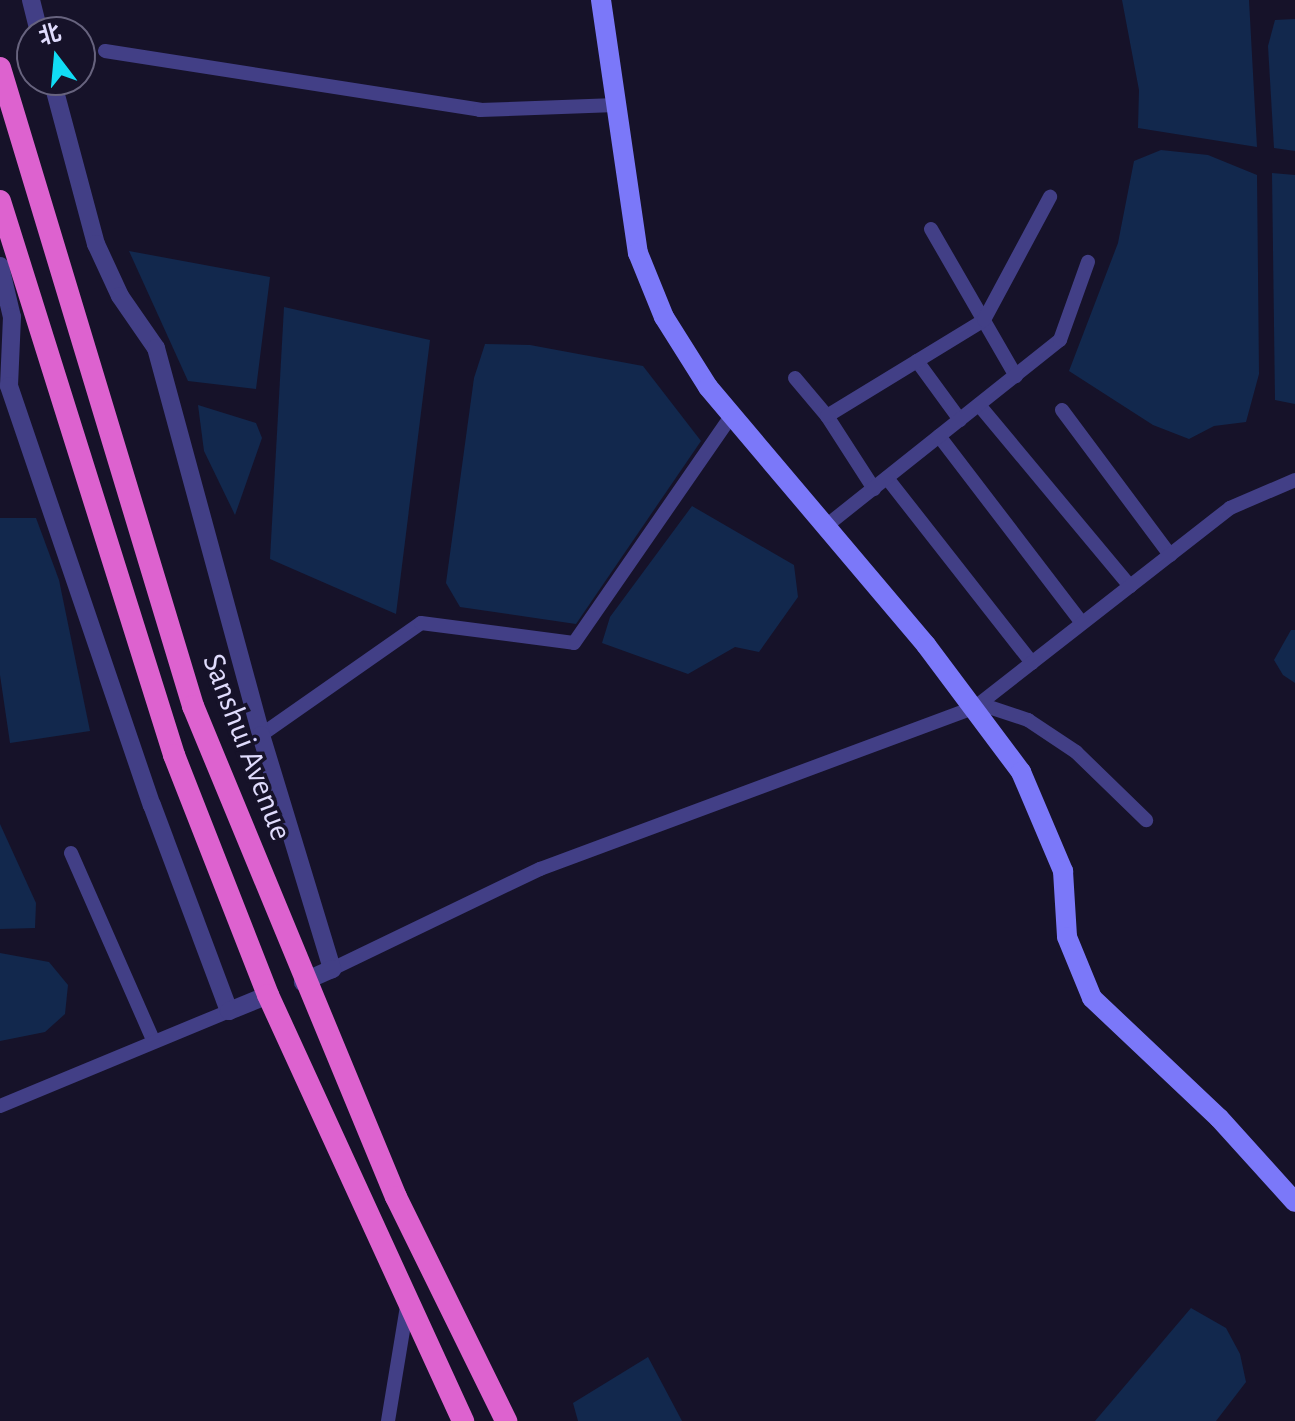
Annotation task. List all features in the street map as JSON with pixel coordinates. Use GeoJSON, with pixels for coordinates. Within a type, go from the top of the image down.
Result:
{"type":"FeatureCollection","features":[{"type":"Feature","properties":{"kind":"highway","name":"Sanshui Avenue"},"geometry":{"type":"LineString","coordinates":[[0,68],[193,706],[303,982],[396,1197],[506,1421]]}},
{"type":"Feature","properties":{"kind":"highway","name":"Sanshui Avenue"},"geometry":{"type":"LineString","coordinates":[[0,201],[45,356],[174,755],[268,995],[407,1306],[463,1421]]}},
{"type":"Feature","properties":{"kind":"main road"},"geometry":{"type":"LineString","coordinates":[[601,0],[638,253],[664,317],[732,415],[977,706],[1021,772],[1063,871],[1067,937],[1092,998],[1219,1118],[1295,1202]]}},
{"type":"Feature","properties":{"kind":"street"},"geometry":{"type":"LineString","coordinates":[[105,51],[480,110],[616,105]]}},
{"type":"Feature","properties":{"kind":"street"},"geometry":{"type":"LineString","coordinates":[[56,96],[96,244],[120,296],[156,348],[261,735],[332,969]]}},
{"type":"Feature","properties":{"kind":"street"},"geometry":{"type":"LineString","coordinates":[[827,416],[984,320],[1050,197]]}},
{"type":"Feature","properties":{"kind":"street"},"geometry":{"type":"LineString","coordinates":[[931,229],[1016,376]]}},
{"type":"Feature","properties":{"kind":"street"},"geometry":{"type":"LineString","coordinates":[[826,526],[1060,340],[1088,262]]}},
{"type":"Feature","properties":{"kind":"street"},"geometry":{"type":"LineString","coordinates":[[0,266],[12,317],[9,386],[143,778],[229,1011]]}},
{"type":"Feature","properties":{"kind":"street"},"geometry":{"type":"LineString","coordinates":[[917,361],[960,420]]}},
{"type":"Feature","properties":{"kind":"street"},"geometry":{"type":"LineString","coordinates":[[795,378],[827,416],[874,489]]}},
{"type":"Feature","properties":{"kind":"street"},"geometry":{"type":"LineString","coordinates":[[979,405],[1130,586]]}},
{"type":"Feature","properties":{"kind":"street"},"geometry":{"type":"LineString","coordinates":[[1062,410],[1170,555]]}},
{"type":"Feature","properties":{"kind":"street"},"geometry":{"type":"LineString","coordinates":[[261,735],[421,623],[574,643],[732,415]]}},
{"type":"Feature","properties":{"kind":"street"},"geometry":{"type":"LineString","coordinates":[[939,436],[1082,623]]}},
{"type":"Feature","properties":{"kind":"street"},"geometry":{"type":"LineString","coordinates":[[887,478],[1032,663]]}},
{"type":"Feature","properties":{"kind":"street"},"geometry":{"type":"LineString","coordinates":[[303,982],[540,869],[977,706],[1230,508],[1295,480]]}},
{"type":"Feature","properties":{"kind":"street"},"geometry":{"type":"LineString","coordinates":[[977,706],[1028,720],[1076,752],[1146,820]]}},
{"type":"Feature","properties":{"kind":"street"},"geometry":{"type":"LineString","coordinates":[[71,853],[154,1042]]}},
{"type":"Feature","properties":{"kind":"street"},"geometry":{"type":"LineString","coordinates":[[0,1106],[268,995]]}},
{"type":"Feature","properties":{"kind":"street"},"geometry":{"type":"LineString","coordinates":[[388,1421],[407,1306]]}},
{"type":"Feature","properties":{"kind":"water"},"geometry":{"type":"Polygon","coordinates":[[[1122,0],[1249,0],[1257,147],[1138,128],[1139,90],[1122,0]]]}},
{"type":"Feature","properties":{"kind":"water"},"geometry":{"type":"Polygon","coordinates":[[[1295,19],[1295,151],[1274,148],[1268,46],[1275,20],[1295,19]]]}},
{"type":"Feature","properties":{"kind":"water"},"geometry":{"type":"Polygon","coordinates":[[[1161,150],[1208,155],[1257,175],[1259,374],[1246,422],[1214,426],[1189,439],[1153,425],[1069,371],[1118,243],[1134,161],[1161,150]]]}},
{"type":"Feature","properties":{"kind":"water"},"geometry":{"type":"Polygon","coordinates":[[[1272,173],[1295,175],[1295,404],[1275,400],[1272,173]]]}},
{"type":"Feature","properties":{"kind":"water"},"geometry":{"type":"Polygon","coordinates":[[[129,251],[270,277],[256,389],[188,381],[129,251]]]}},
{"type":"Feature","properties":{"kind":"water"},"geometry":{"type":"Polygon","coordinates":[[[284,307],[430,340],[396,614],[270,559],[284,307]]]}},
{"type":"Feature","properties":{"kind":"water"},"geometry":{"type":"Polygon","coordinates":[[[485,344],[530,345],[643,366],[701,441],[576,624],[460,607],[446,583],[474,378],[485,344]]]}},
{"type":"Feature","properties":{"kind":"water"},"geometry":{"type":"Polygon","coordinates":[[[198,405],[256,423],[262,438],[235,515],[204,451],[198,405]]]}},
{"type":"Feature","properties":{"kind":"water"},"geometry":{"type":"Polygon","coordinates":[[[692,506],[794,565],[798,597],[759,652],[735,647],[688,674],[602,643],[610,617],[692,506]]]}},
{"type":"Feature","properties":{"kind":"water"},"geometry":{"type":"Polygon","coordinates":[[[0,518],[36,518],[59,580],[90,731],[10,743],[0,675],[0,518]]]}},
{"type":"Feature","properties":{"kind":"water"},"geometry":{"type":"Polygon","coordinates":[[[1291,630],[1295,630],[1295,683],[1283,675],[1274,660],[1291,630]]]}},
{"type":"Feature","properties":{"kind":"water"},"geometry":{"type":"Polygon","coordinates":[[[0,824],[36,903],[35,928],[0,929],[0,824]]]}},
{"type":"Feature","properties":{"kind":"water"},"geometry":{"type":"Polygon","coordinates":[[[0,953],[49,962],[68,985],[65,1014],[45,1032],[0,1041],[0,953]]]}},
{"type":"Feature","properties":{"kind":"water"},"geometry":{"type":"Polygon","coordinates":[[[1191,1308],[1226,1328],[1240,1354],[1246,1382],[1216,1421],[1095,1421],[1191,1308]]]}},
{"type":"Feature","properties":{"kind":"water"},"geometry":{"type":"Polygon","coordinates":[[[648,1357],[682,1421],[578,1421],[573,1403],[648,1357]]]}}]}
